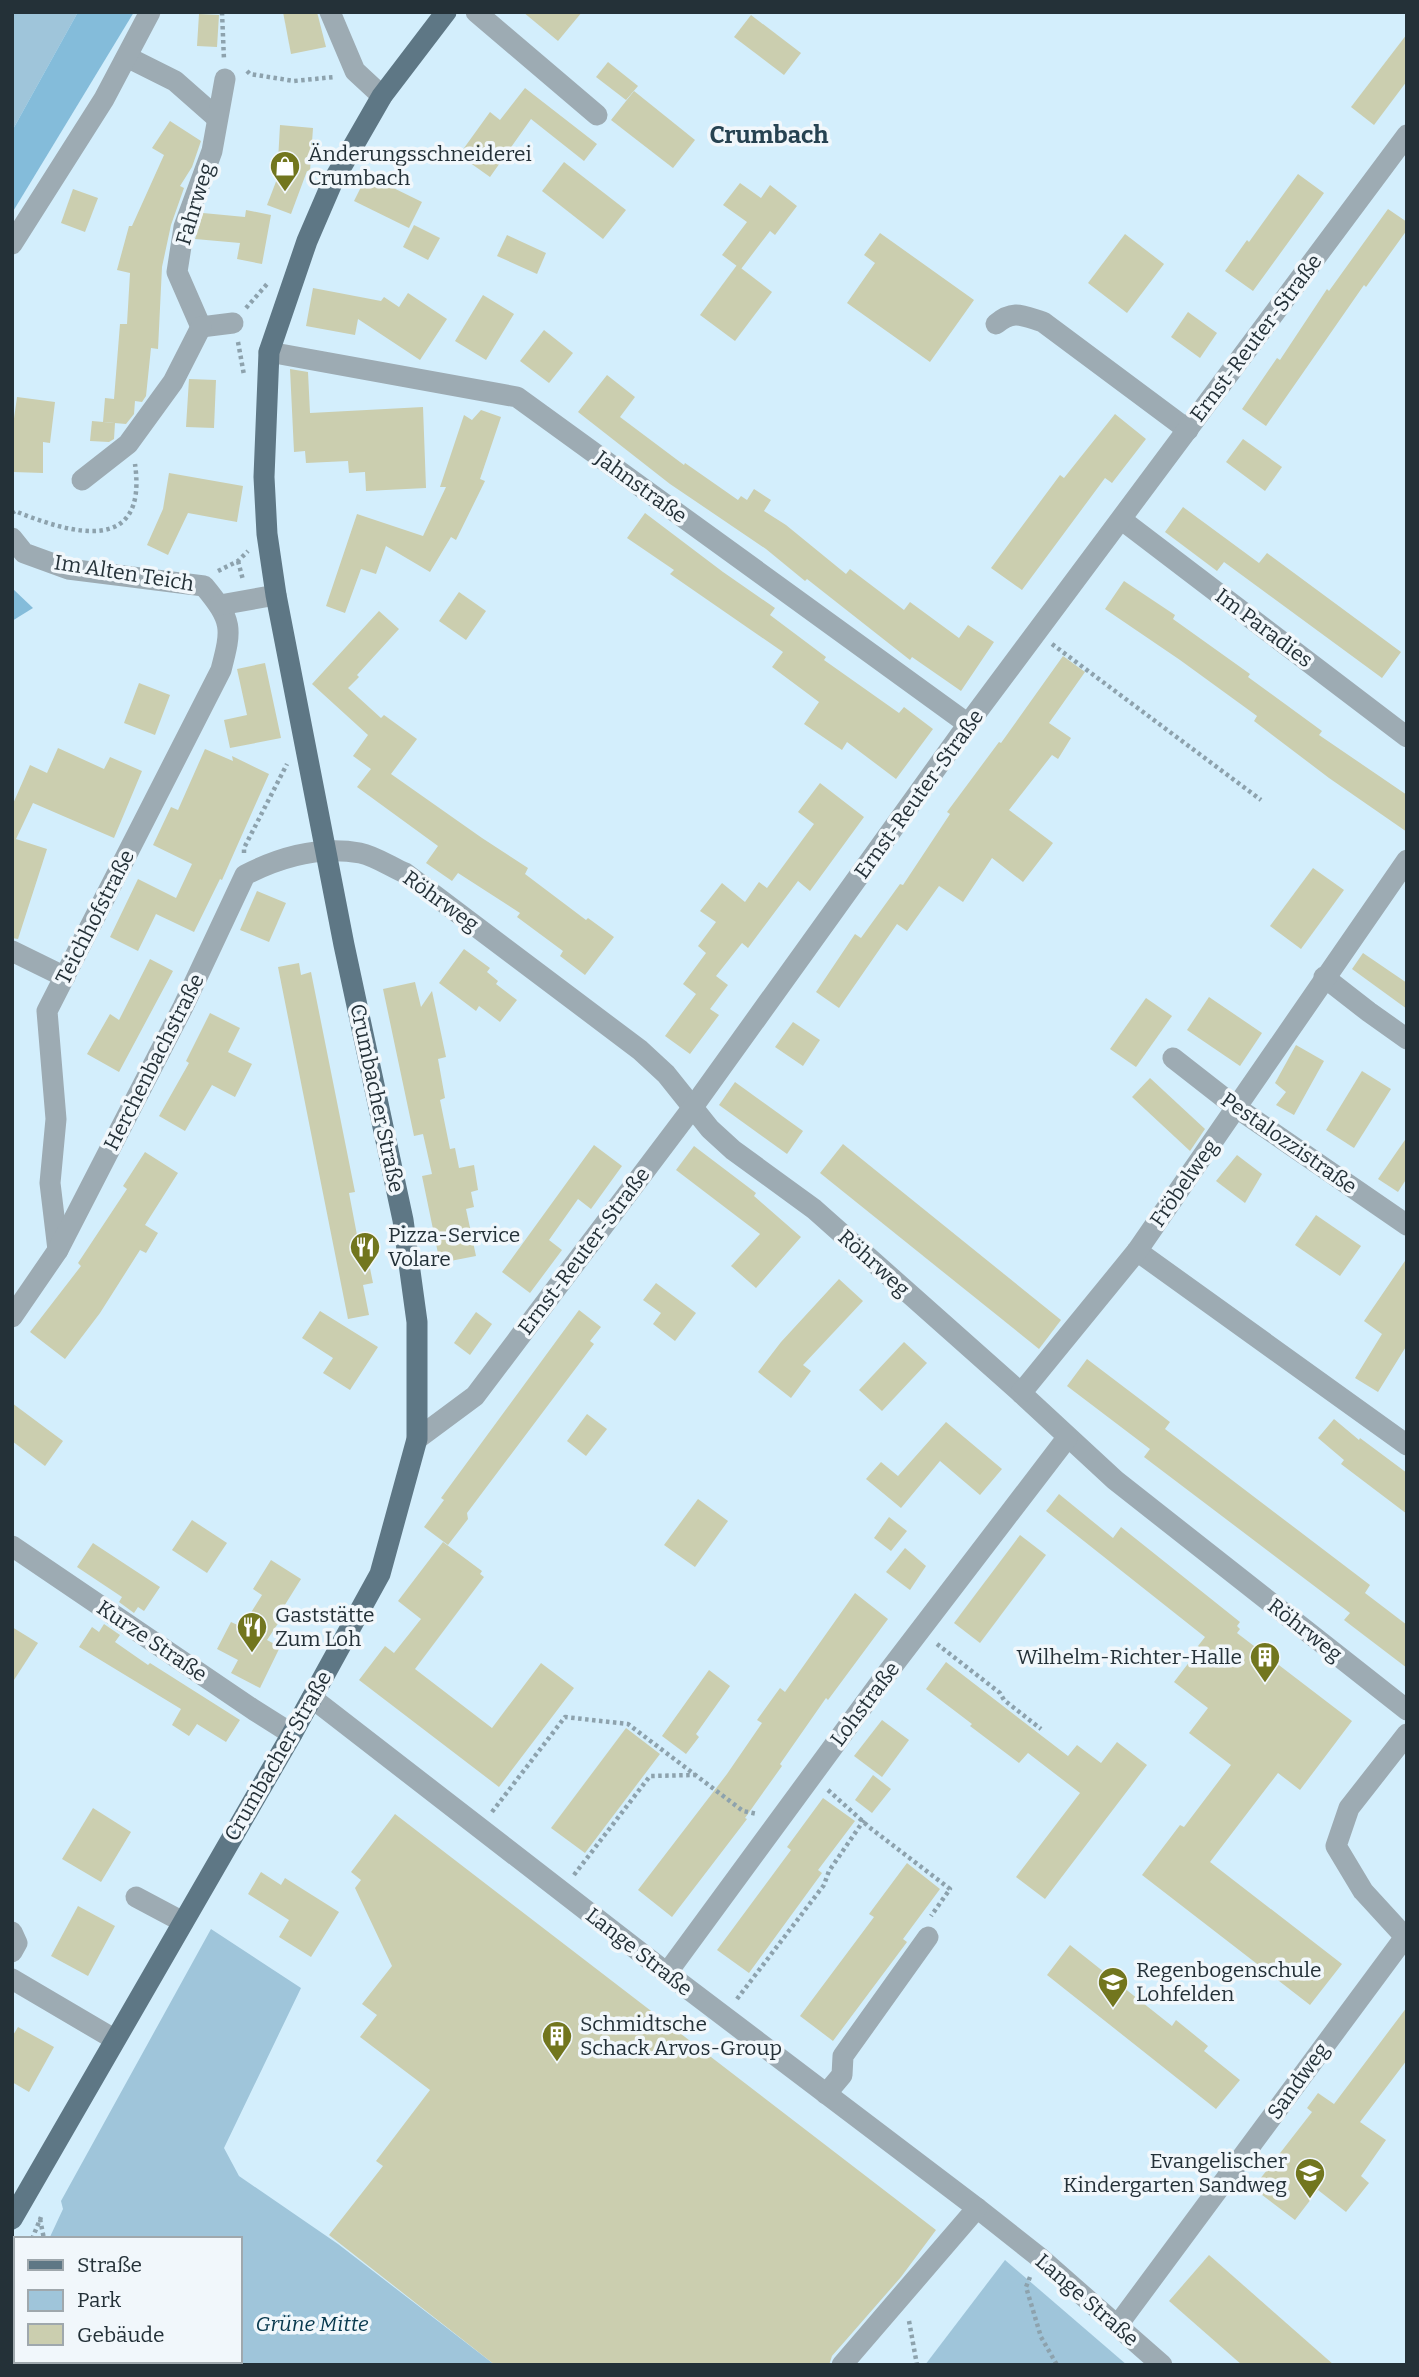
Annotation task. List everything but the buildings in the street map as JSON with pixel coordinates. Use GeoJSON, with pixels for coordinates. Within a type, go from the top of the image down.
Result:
{"type":"FeatureCollection","features":[{"type":"Feature","properties":{"kind":"main road","name":"Crumbacher Straße"},"geometry":{"type":"LineString","coordinates":[[12,2219],[292,1734],[380,1574],[417,1439],[418,1322],[403,1220],[276,595],[267,534],[264,477],[269,352],[307,241],[332,183],[382,96],[446,12]]}},
{"type":"Feature","properties":{"kind":"street"},"geometry":{"type":"LineString","coordinates":[[12,244],[104,99],[150,12]]}},
{"type":"Feature","properties":{"kind":"street"},"geometry":{"type":"LineString","coordinates":[[330,12],[355,71],[382,96]]}},
{"type":"Feature","properties":{"kind":"street"},"geometry":{"type":"LineString","coordinates":[[475,12],[597,115]]}},
{"type":"Feature","properties":{"kind":"street"},"geometry":{"type":"LineString","coordinates":[[127,57],[174,80],[217,118]]}},
{"type":"Feature","properties":{"kind":"street","name":"Fahrweg"},"geometry":{"type":"LineString","coordinates":[[201,327],[177,272],[184,227],[212,151],[217,118],[233,68]]}},
{"type":"Feature","properties":{"kind":"street","name":"Ernst-Reuter-Straße"},"geometry":{"type":"LineString","coordinates":[[417,1439],[475,1396],[693,1107],[968,724],[1407,135]]}},
{"type":"Feature","properties":{"kind":"street"},"geometry":{"type":"LineString","coordinates":[[996,324],[1005,317],[1016,314],[1043,323],[1188,430]]}},
{"type":"Feature","properties":{"kind":"street"},"geometry":{"type":"LineString","coordinates":[[82,480],[128,443],[173,382],[201,327],[233,323]]}},
{"type":"Feature","properties":{"kind":"street","name":"Jahnstraße"},"geometry":{"type":"LineString","coordinates":[[269,352],[517,397],[968,724]]}},
{"type":"Feature","properties":{"kind":"street","name":"Im Paradies"},"geometry":{"type":"LineString","coordinates":[[1122,520],[1407,737]]}},
{"type":"Feature","properties":{"kind":"street","name":"Im Alten Teich"},"geometry":{"type":"LineString","coordinates":[[12,538],[24,553],[68,569],[204,586],[220,605],[276,595]]}},
{"type":"Feature","properties":{"kind":"street","name":"Teichhofstraße"},"geometry":{"type":"LineString","coordinates":[[58,1250],[50,1183],[55,1119],[47,1011],[221,670],[230,633],[220,605]]}},
{"type":"Feature","properties":{"kind":"street"},"geometry":{"type":"LineString","coordinates":[[245,875],[266,864],[326,851]]}},
{"type":"Feature","properties":{"kind":"street","name":"Röhrweg"},"geometry":{"type":"LineString","coordinates":[[326,851],[363,854],[405,873],[640,1050],[666,1074],[710,1129],[733,1150],[814,1209],[1021,1392],[1115,1480],[1407,1710]]}},
{"type":"Feature","properties":{"kind":"street","name":"Fröbelweg"},"geometry":{"type":"LineString","coordinates":[[1021,1392],[1137,1251],[1407,860]]}},
{"type":"Feature","properties":{"kind":"street","name":"Herchenbachstraße"},"geometry":{"type":"LineString","coordinates":[[12,1317],[58,1250],[183,1007],[245,875]]}},
{"type":"Feature","properties":{"kind":"street"},"geometry":{"type":"LineString","coordinates":[[12,951],[65,977]]}},
{"type":"Feature","properties":{"kind":"street"},"geometry":{"type":"LineString","coordinates":[[1324,977],[1407,1039]]}},
{"type":"Feature","properties":{"kind":"street","name":"Pestalozzistraße"},"geometry":{"type":"LineString","coordinates":[[1173,1058],[1237,1108],[1407,1225]]}},
{"type":"Feature","properties":{"kind":"street"},"geometry":{"type":"LineString","coordinates":[[1137,1251],[1407,1446]]}},
{"type":"Feature","properties":{"kind":"street","name":"Lohstraße"},"geometry":{"type":"LineString","coordinates":[[667,1973],[920,1631],[1068,1438]]}},
{"type":"Feature","properties":{"kind":"street","name":"Kurze Straße"},"geometry":{"type":"LineString","coordinates":[[12,1546],[292,1734]]}},
{"type":"Feature","properties":{"kind":"street","name":"Lange Straße"},"geometry":{"type":"LineString","coordinates":[[312,1698],[826,2095],[977,2208],[1039,2257],[1162,2365]]}},
{"type":"Feature","properties":{"kind":"street"},"geometry":{"type":"LineString","coordinates":[[1406,1938],[1363,1892],[1336,1846],[1349,1808],[1407,1734]]}},
{"type":"Feature","properties":{"kind":"street"},"geometry":{"type":"LineString","coordinates":[[136,1897],[183,1922]]}},
{"type":"Feature","properties":{"kind":"street"},"geometry":{"type":"LineString","coordinates":[[12,1932],[17,1943],[12,1952]]}},
{"type":"Feature","properties":{"kind":"street"},"geometry":{"type":"LineString","coordinates":[[826,2095],[842,2076],[843,2056],[928,1937]]}},
{"type":"Feature","properties":{"kind":"street","name":"Sandweg"},"geometry":{"type":"LineString","coordinates":[[1117,2326],[1406,1938]]}},
{"type":"Feature","properties":{"kind":"street"},"geometry":{"type":"LineString","coordinates":[[12,1979],[114,2039]]}},
{"type":"Feature","properties":{"kind":"street"},"geometry":{"type":"LineString","coordinates":[[842,2365],[977,2208]]}},
{"type":"Feature","properties":{"kind":"path"},"geometry":{"type":"LineString","coordinates":[[222,12],[223,52],[233,68],[250,74],[294,81],[333,77],[355,71]]}},
{"type":"Feature","properties":{"kind":"path"},"geometry":{"type":"LineString","coordinates":[[223,52],[233,68]]}},
{"type":"Feature","properties":{"kind":"path"},"geometry":{"type":"LineString","coordinates":[[12,513],[15,511],[50,525],[89,532],[113,530],[128,517],[134,496],[135,467],[128,443]]}},
{"type":"Feature","properties":{"kind":"path"},"geometry":{"type":"LineString","coordinates":[[204,586],[217,572],[238,561],[267,534]]}},
{"type":"Feature","properties":{"kind":"path"},"geometry":{"type":"LineString","coordinates":[[1037,633],[1261,800]]}},
{"type":"Feature","properties":{"kind":"path"},"geometry":{"type":"LineString","coordinates":[[245,875],[244,848],[287,764],[308,760]]}},
{"type":"Feature","properties":{"kind":"path"},"geometry":{"type":"LineString","coordinates":[[920,1631],[1000,1693],[1004,1700],[1041,1729]]}},
{"type":"Feature","properties":{"kind":"path"},"geometry":{"type":"LineString","coordinates":[[506,1794],[565,1717],[628,1724],[743,1811],[756,1814],[774,1828]]}},
{"type":"Feature","properties":{"kind":"path"},"geometry":{"type":"LineString","coordinates":[[581,1866],[650,1776],[696,1775]]}},
{"type":"Feature","properties":{"kind":"path"},"geometry":{"type":"LineString","coordinates":[[811,1777],[869,1827],[950,1889],[928,1920],[928,1937]]}},
{"type":"Feature","properties":{"kind":"path"},"geometry":{"type":"LineString","coordinates":[[747,1986],[824,1885],[829,1871],[864,1821]]}},
{"type":"Feature","properties":{"kind":"path"},"geometry":{"type":"LineString","coordinates":[[1039,2257],[1026,2287],[1041,2337],[1057,2365]]}},
{"type":"Feature","properties":{"kind":"path"},"geometry":{"type":"LineString","coordinates":[[904,2294],[917,2365]]}},
{"type":"Feature","properties":{"kind":"green space"},"geometry":{"type":"Polygon","coordinates":[[[12,12],[78,12],[12,131],[12,12]]]}},
{"type":"Feature","properties":{"kind":"green space","name":"Grüne Mitte"},"geometry":{"type":"Polygon","coordinates":[[[211,1929],[301,1988],[224,2148],[239,2176],[338,2244],[495,2365],[12,2365],[14,2310],[14,2363],[242,2363],[242,2237],[50,2237],[63,2209],[61,2201],[211,1929]]]}},
{"type":"Feature","properties":{"kind":"green space"},"geometry":{"type":"Polygon","coordinates":[[[1005,2260],[1127,2365],[925,2365],[1005,2260]]]}},
{"type":"Feature","properties":{"kind":"shaded area"},"geometry":{"type":"Polygon","coordinates":[[[78,12],[134,12],[12,213],[12,131],[78,12]]]}},
{"type":"Feature","properties":{"kind":"shaded area"},"geometry":{"type":"Polygon","coordinates":[[[12,588],[33,608],[12,621],[12,588]]]}},
{"type":"Feature","properties":{"kind":"place","name":"Änderungsschneiderei Crumbach"},"geometry":{"type":"Point","coordinates":[285,193]}},
{"type":"Feature","properties":{"kind":"place","name":"Pizza-Service Volare"},"geometry":{"type":"Point","coordinates":[365,1274]}},
{"type":"Feature","properties":{"kind":"place","name":"Gaststätte Zum Loh"},"geometry":{"type":"Point","coordinates":[252,1654]}},
{"type":"Feature","properties":{"kind":"place","name":"Wilhelm-Richter-Halle"},"geometry":{"type":"Point","coordinates":[1265,1684]}},
{"type":"Feature","properties":{"kind":"place","name":"Regenbogenschule Lohfelden"},"geometry":{"type":"Point","coordinates":[1113,2009]}},
{"type":"Feature","properties":{"kind":"place","name":"Schmidtsche Schack Arvos-Group"},"geometry":{"type":"Point","coordinates":[557,2063]}},
{"type":"Feature","properties":{"kind":"place","name":"Evangelischer Kindergarten Sandweg"},"geometry":{"type":"Point","coordinates":[1310,2200]}},
{"type":"Feature","properties":{"kind":"district","name":"Crumbach"},"geometry":{"type":"Point","coordinates":[769,135]}}]}
